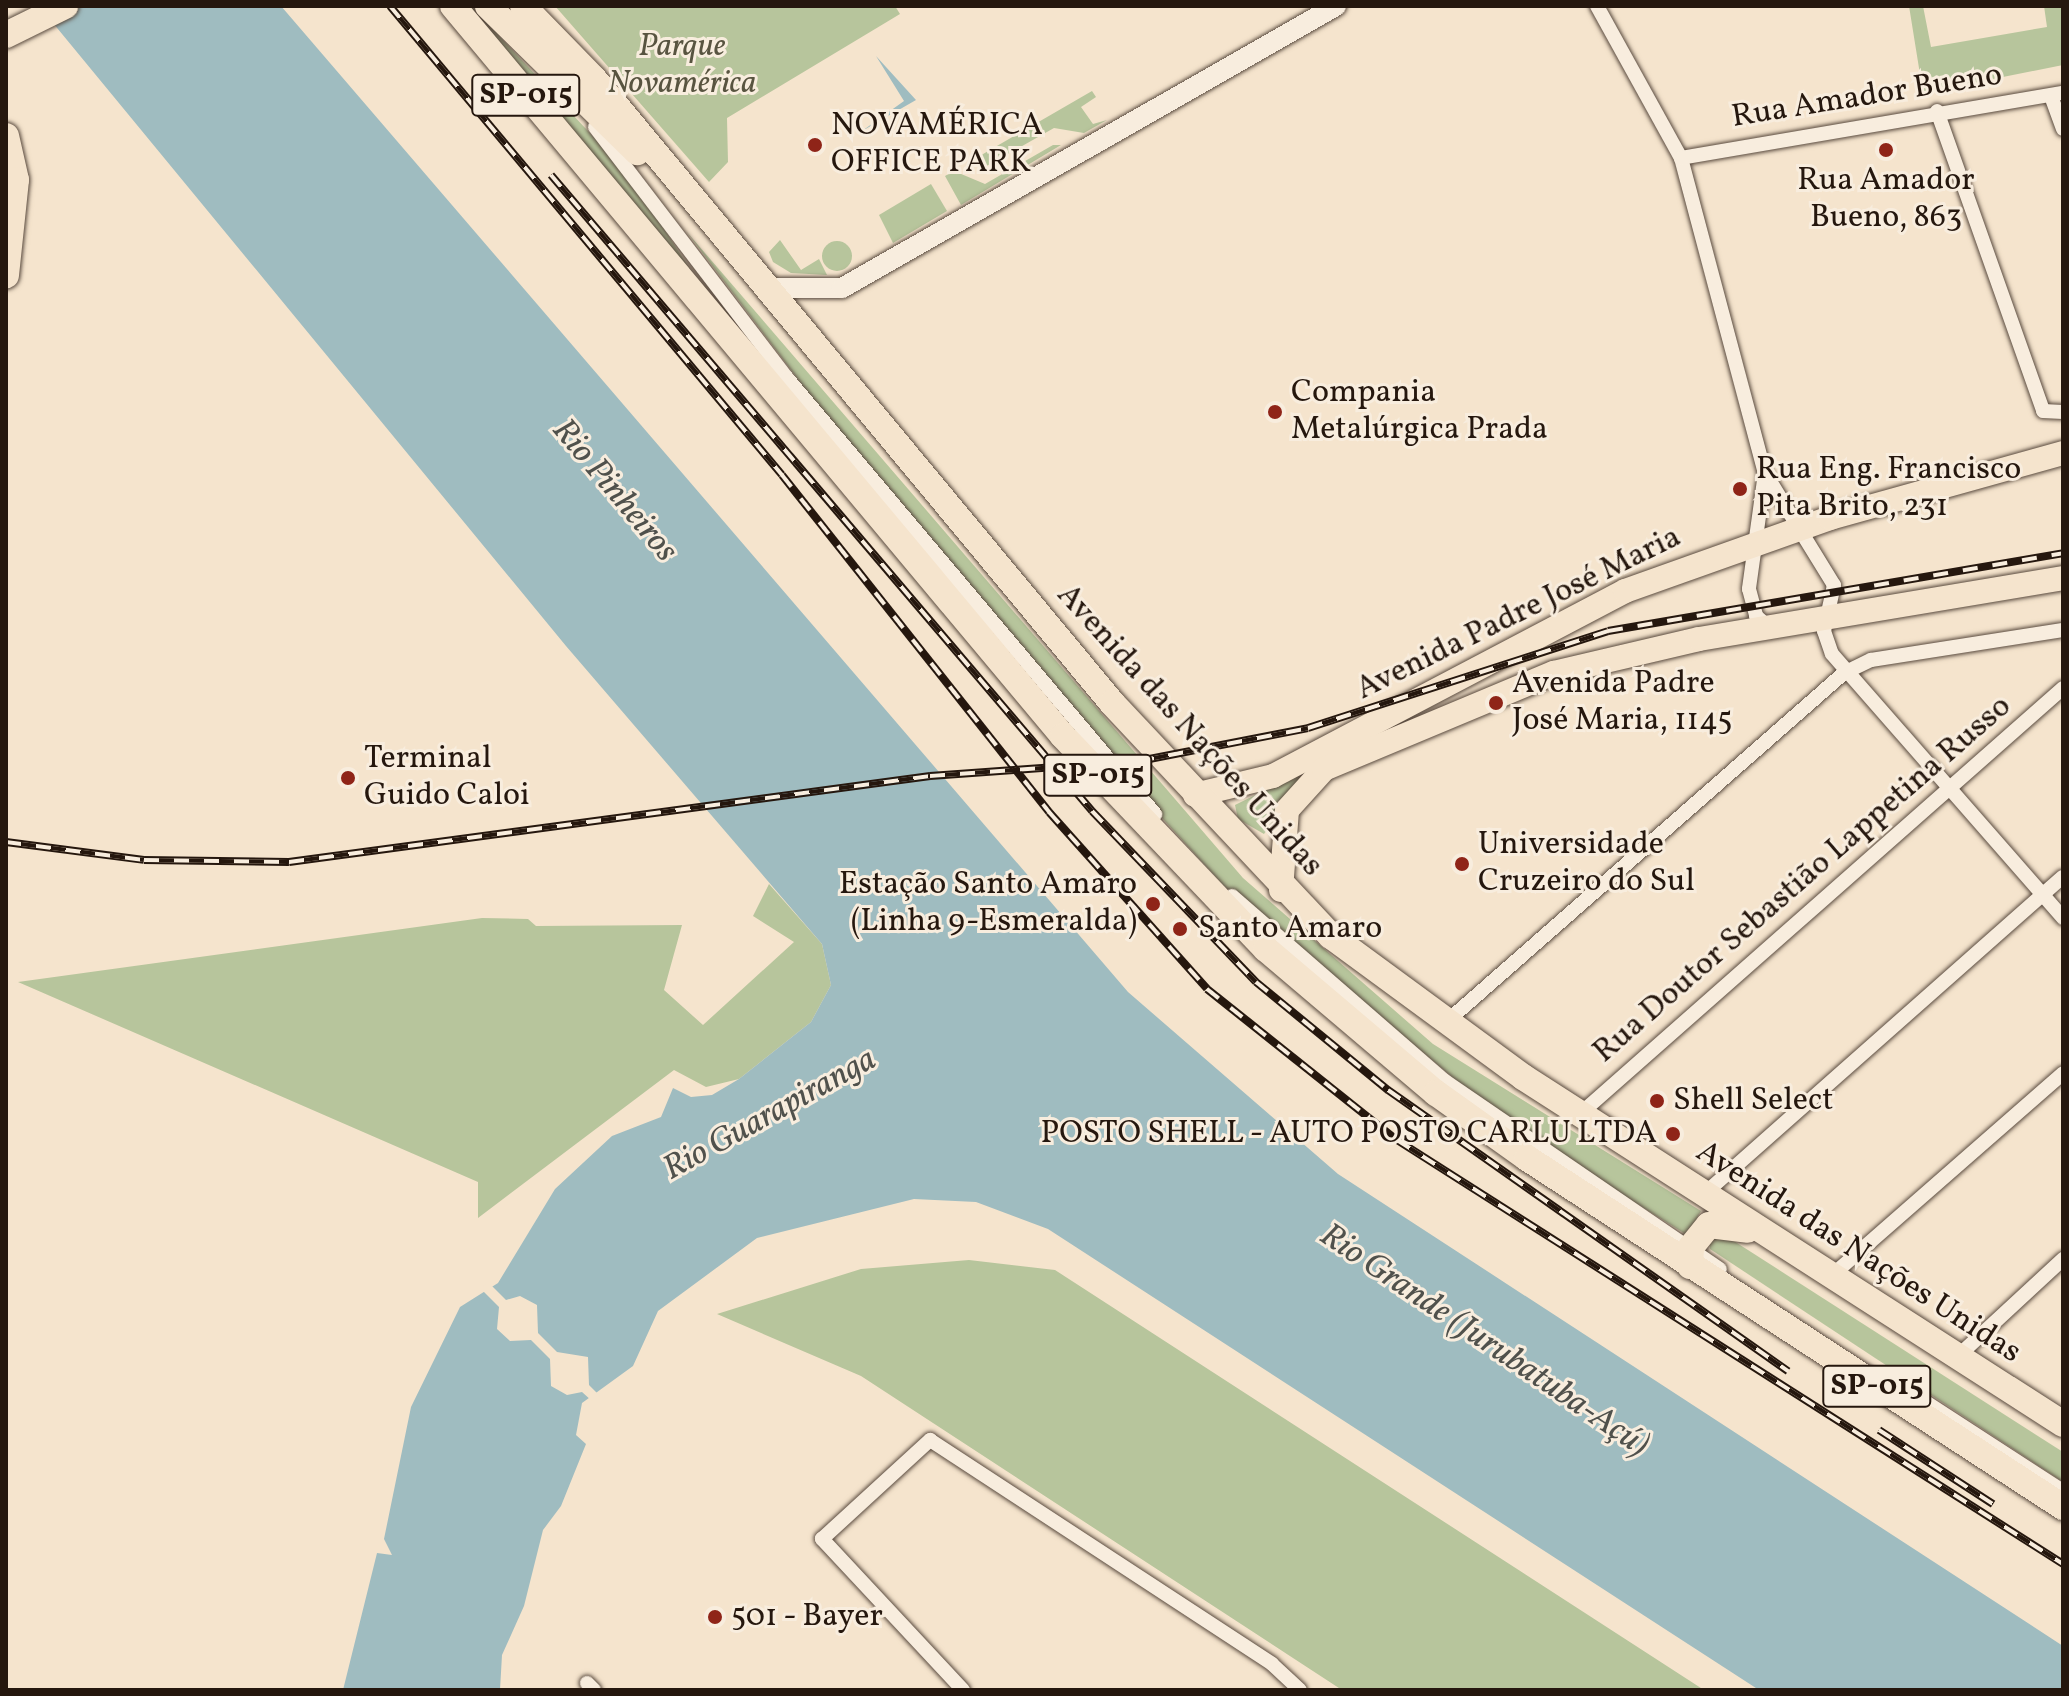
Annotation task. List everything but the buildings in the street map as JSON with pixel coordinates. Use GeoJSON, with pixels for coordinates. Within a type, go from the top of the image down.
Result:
{"type":"FeatureCollection","features":[{"type":"Feature","properties":{"kind":"highway"},"geometry":{"type":"LineString","coordinates":[[6,35],[65,6]]}},
{"type":"Feature","properties":{"kind":"highway","name":"SP-015"},"geometry":{"type":"LineString","coordinates":[[453,6],[1063,736],[1195,881],[1436,1093],[1690,1257],[2063,1507]]}},
{"type":"Feature","properties":{"kind":"highway","name":"SP-015"},"geometry":{"type":"LineString","coordinates":[[488,6],[543,64],[675,186]]}},
{"type":"Feature","properties":{"kind":"highway","name":"Avenida das Nações Unidas"},"geometry":{"type":"LineString","coordinates":[[525,7],[594,79],[675,186],[1195,795],[1281,890],[1444,1024],[1828,1279],[2063,1424]]}},
{"type":"Feature","properties":{"kind":"highway"},"geometry":{"type":"LineString","coordinates":[[6,136],[16,222],[6,275]]}},
{"type":"Feature","properties":{"kind":"highway"},"geometry":{"type":"LineString","coordinates":[[1690,1257],[1709,1225],[1759,1233]]}},
{"type":"Feature","properties":{"kind":"main road","name":"Avenida Padre José Maria"},"geometry":{"type":"LineString","coordinates":[[1195,795],[1273,776],[1537,634],[1625,591],[1800,528],[2063,453]]}},
{"type":"Feature","properties":{"kind":"main road","name":"Avenida Padre José Maria"},"geometry":{"type":"LineString","coordinates":[[1281,890],[1287,810],[1324,769],[1554,673],[1770,628],[2063,578]]}},
{"type":"Feature","properties":{"kind":"main road"},"geometry":{"type":"LineString","coordinates":[[1537,634],[1534,658],[1554,673]]}},
{"type":"Feature","properties":{"kind":"street"},"geometry":{"type":"LineString","coordinates":[[764,288],[842,288],[1336,6]]}},
{"type":"Feature","properties":{"kind":"street"},"geometry":{"type":"LineString","coordinates":[[1597,6],[1681,158],[1765,473],[1834,585],[1825,619],[1825,640],[1844,673],[2063,918]]}},
{"type":"Feature","properties":{"kind":"street"},"geometry":{"type":"LineString","coordinates":[[543,64],[787,378],[1074,726],[1206,871],[1445,1081],[1690,1257],[2063,1491]]}},
{"type":"Feature","properties":{"kind":"street"},"geometry":{"type":"LineString","coordinates":[[2057,95],[2063,129]]}},
{"type":"Feature","properties":{"kind":"street","name":"Rua Amador Bueno"},"geometry":{"type":"LineString","coordinates":[[1681,158],[1937,111],[2057,95]]}},
{"type":"Feature","properties":{"kind":"street"},"geometry":{"type":"LineString","coordinates":[[1937,111],[2043,411],[2063,412]]}},
{"type":"Feature","properties":{"kind":"street"},"geometry":{"type":"LineString","coordinates":[[1765,473],[1751,604],[1770,628]]}},
{"type":"Feature","properties":{"kind":"street"},"geometry":{"type":"LineString","coordinates":[[1444,1024],[1844,673],[1871,660],[2063,630]]}},
{"type":"Feature","properties":{"kind":"street","name":"Rua Doutor Sebastião Lappetina Russo"},"geometry":{"type":"LineString","coordinates":[[1580,1114],[1946,785],[2063,688]]}},
{"type":"Feature","properties":{"kind":"street"},"geometry":{"type":"LineString","coordinates":[[1703,1195],[2063,877]]}},
{"type":"Feature","properties":{"kind":"street"},"geometry":{"type":"LineString","coordinates":[[1828,1279],[2063,1073]]}},
{"type":"Feature","properties":{"kind":"street"},"geometry":{"type":"LineString","coordinates":[[1956,1358],[2063,1259]]}},
{"type":"Feature","properties":{"kind":"street"},"geometry":{"type":"LineString","coordinates":[[963,1690],[822,1539],[930,1440],[1272,1664],[1300,1690]]}},
{"type":"Feature","properties":{"kind":"green space"},"geometry":{"type":"Polygon","coordinates":[[[462,6],[471,6],[630,176],[704,291],[462,6]]]}},
{"type":"Feature","properties":{"kind":"green space","name":"Parque Novamérica"},"geometry":{"type":"Polygon","coordinates":[[[555,6],[895,6],[900,14],[727,118],[728,162],[709,182],[555,6]]]}},
{"type":"Feature","properties":{"kind":"green space"},"geometry":{"type":"Polygon","coordinates":[[[1909,6],[1923,6],[1931,47],[2047,27],[2044,6],[2063,6],[2063,65],[1923,93],[1909,6]]]}},
{"type":"Feature","properties":{"kind":"green space"},"geometry":{"type":"Polygon","coordinates":[[[1092,91],[1096,97],[1081,107],[1093,124],[1107,120],[1084,133],[1054,128],[983,168],[971,161],[1092,91]]]}},
{"type":"Feature","properties":{"kind":"green space"},"geometry":{"type":"Polygon","coordinates":[[[1053,145],[1061,145],[961,205],[945,176],[954,171],[985,184],[1053,145]]]}},
{"type":"Feature","properties":{"kind":"green space"},"geometry":{"type":"Polygon","coordinates":[[[931,184],[947,211],[893,243],[879,215],[931,184]]]}},
{"type":"Feature","properties":{"kind":"green space"},"geometry":{"type":"Polygon","coordinates":[[[686,231],[1243,878],[1433,1044],[1701,1211],[1687,1235],[1505,1121],[1225,887],[1070,717],[1078,708],[1066,714],[885,494],[686,231]]]}},
{"type":"Feature","properties":{"kind":"green space"},"geometry":{"type":"Polygon","coordinates":[[[780,240],[801,270],[819,259],[827,275],[791,273],[773,262],[769,252],[780,240]]]}},
{"type":"Feature","properties":{"kind":"green space"},"geometry":{"type":"Polygon","coordinates":[[[837,241],[848,245],[852,256],[848,267],[837,271],[826,267],[822,256],[826,245],[837,241]]]}},
{"type":"Feature","properties":{"kind":"green space"},"geometry":{"type":"Polygon","coordinates":[[[1308,769],[1264,834],[1238,819],[1235,805],[1308,769]]]}},
{"type":"Feature","properties":{"kind":"green space"},"geometry":{"type":"Polygon","coordinates":[[[769,884],[822,944],[831,985],[811,1022],[739,1079],[706,1087],[674,1070],[478,1218],[478,1182],[18,982],[482,918],[528,919],[536,926],[682,925],[664,990],[703,1025],[794,942],[753,916],[769,884]]]}},
{"type":"Feature","properties":{"kind":"green space"},"geometry":{"type":"Polygon","coordinates":[[[1726,1236],[2063,1452],[2063,1482],[1710,1249],[1709,1239],[1726,1236]]]}},
{"type":"Feature","properties":{"kind":"green space"},"geometry":{"type":"Polygon","coordinates":[[[969,1260],[1055,1270],[1704,1690],[1342,1690],[861,1376],[717,1314],[861,1269],[969,1260]]]}},
{"type":"Feature","properties":{"kind":"water"},"geometry":{"type":"Polygon","coordinates":[[[39,6],[281,6],[1128,992],[1338,1174],[2063,1646],[2063,1690],[1759,1690],[1048,1229],[976,1202],[914,1199],[757,1238],[658,1311],[633,1366],[582,1403],[576,1435],[586,1444],[561,1506],[543,1530],[524,1606],[502,1655],[500,1690],[343,1690],[377,1553],[392,1555],[384,1539],[411,1407],[460,1307],[498,1283],[555,1189],[612,1136],[661,1117],[673,1088],[691,1097],[712,1095],[739,1079],[811,1022],[831,985],[822,944],[566,646],[39,6]]]}},
{"type":"Feature","properties":{"kind":"water"},"geometry":{"type":"Polygon","coordinates":[[[876,56],[916,100],[862,131],[904,101],[876,56]]]}},
{"type":"Feature","properties":{"kind":"pier"},"geometry":{"type":"Polygon","coordinates":[[[489,1283],[506,1300],[520,1296],[537,1305],[538,1333],[557,1352],[588,1357],[589,1385],[600,1396],[592,1401],[582,1392],[567,1395],[551,1386],[550,1359],[531,1340],[510,1341],[497,1329],[499,1307],[480,1288],[489,1283]]]}},
{"type":"Feature","properties":{"kind":"railway"},"geometry":{"type":"LineString","coordinates":[[390,6],[782,475],[1049,812],[1207,989],[1397,1140],[2063,1564]]}},
{"type":"Feature","properties":{"kind":"railway"},"geometry":{"type":"LineString","coordinates":[[551,175],[1092,811],[1256,982],[1388,1090],[1788,1371]]}},
{"type":"Feature","properties":{"kind":"railway"},"geometry":{"type":"LineString","coordinates":[[6,842],[144,860],[289,862],[930,776],[1139,761],[1308,728],[1608,631],[2063,553]]}},
{"type":"Feature","properties":{"kind":"railway"},"geometry":{"type":"LineString","coordinates":[[1879,1430],[1993,1504]]}},
{"type":"Feature","properties":{"kind":"place","name":"NOVAMÉRICA OFFICE PARK"},"geometry":{"type":"Point","coordinates":[815,145]}},
{"type":"Feature","properties":{"kind":"place","name":"Rua Amador Bueno, 863"},"geometry":{"type":"Point","coordinates":[1886,150]}},
{"type":"Feature","properties":{"kind":"place","name":"Compania Metalúrgica Prada"},"geometry":{"type":"Point","coordinates":[1275,412]}},
{"type":"Feature","properties":{"kind":"place","name":"Rua Eng. Francisco Pita Brito, 231"},"geometry":{"type":"Point","coordinates":[1740,489]}},
{"type":"Feature","properties":{"kind":"place","name":"Avenida Padre José Maria, 1145"},"geometry":{"type":"Point","coordinates":[1496,703]}},
{"type":"Feature","properties":{"kind":"place","name":"Terminal Guido Caloi"},"geometry":{"type":"Point","coordinates":[348,778]}},
{"type":"Feature","properties":{"kind":"place","name":"Universidade Cruzeiro do Sul"},"geometry":{"type":"Point","coordinates":[1462,864]}},
{"type":"Feature","properties":{"kind":"place","name":"Estação Santo Amaro (Linha 9-Esmeralda)"},"geometry":{"type":"Point","coordinates":[1153,904]}},
{"type":"Feature","properties":{"kind":"place","name":"Santo Amaro"},"geometry":{"type":"Point","coordinates":[1180,929]}},
{"type":"Feature","properties":{"kind":"place","name":"Shell Select"},"geometry":{"type":"Point","coordinates":[1657,1101]}},
{"type":"Feature","properties":{"kind":"place","name":"POSTO SHELL - AUTO POSTO CARLU LTDA"},"geometry":{"type":"Point","coordinates":[1673,1134]}},
{"type":"Feature","properties":{"kind":"place","name":"501 - Bayer"},"geometry":{"type":"Point","coordinates":[715,1617]}},
{"type":"Feature","properties":{"kind":"water label","name":"Rio Pinheiros"},"geometry":{"type":"Point","coordinates":[614,491]}},
{"type":"Feature","properties":{"kind":"water label","name":"Rio Guarapiranga"},"geometry":{"type":"Point","coordinates":[770,1115]}},
{"type":"Feature","properties":{"kind":"water label","name":"Rio Grande (Jurubatuba-Açú)"},"geometry":{"type":"Point","coordinates":[1484,1341]}}]}
